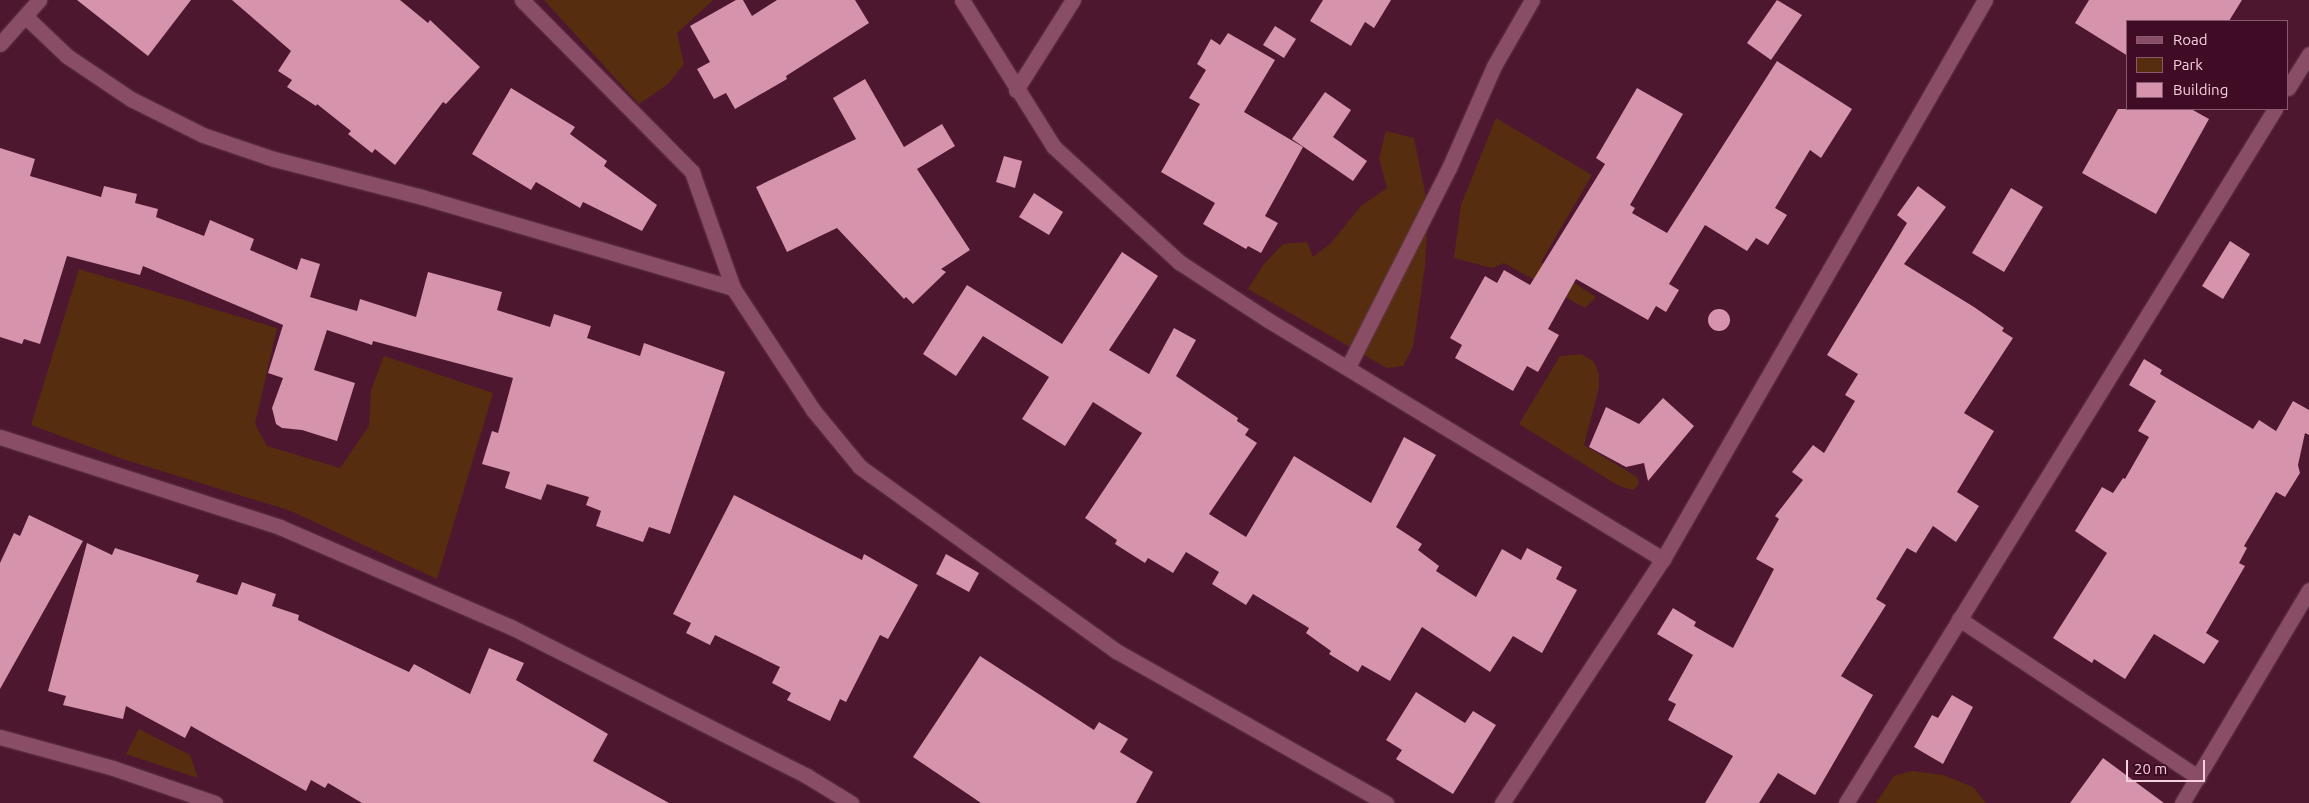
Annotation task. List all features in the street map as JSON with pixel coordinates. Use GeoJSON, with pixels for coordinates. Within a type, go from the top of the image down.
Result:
{"type":"FeatureCollection","features":[{"type":"Feature","properties":{"kind":"street"},"geometry":{"type":"LineString","coordinates":[[0,44],[39,0]]}},
{"type":"Feature","properties":{"kind":"street"},"geometry":{"type":"LineString","coordinates":[[522,0],[692,172],[733,288],[813,410],[860,468],[1116,651],[1386,803]]}},
{"type":"Feature","properties":{"kind":"street"},"geometry":{"type":"LineString","coordinates":[[962,0],[1016,90],[1054,147],[1179,262],[1663,559]]}},
{"type":"Feature","properties":{"kind":"street"},"geometry":{"type":"LineString","coordinates":[[1016,90],[1073,0]]}},
{"type":"Feature","properties":{"kind":"street"},"geometry":{"type":"LineString","coordinates":[[1348,367],[1449,168],[1494,66],[1532,0]]}},
{"type":"Feature","properties":{"kind":"street"},"geometry":{"type":"LineString","coordinates":[[1502,803],[1663,559],[1984,0]]}},
{"type":"Feature","properties":{"kind":"street"},"geometry":{"type":"LineString","coordinates":[[25,16],[67,56],[131,99],[203,135],[274,159],[422,197],[733,288]]}},
{"type":"Feature","properties":{"kind":"street"},"geometry":{"type":"LineString","coordinates":[[2289,86],[2309,54]]}},
{"type":"Feature","properties":{"kind":"street"},"geometry":{"type":"LineString","coordinates":[[1846,803],[2274,110]]}},
{"type":"Feature","properties":{"kind":"street"},"geometry":{"type":"LineString","coordinates":[[0,437],[280,527],[502,623],[807,776],[851,803]]}},
{"type":"Feature","properties":{"kind":"street"},"geometry":{"type":"LineString","coordinates":[[2182,803],[2309,590]]}},
{"type":"Feature","properties":{"kind":"street"},"geometry":{"type":"LineString","coordinates":[[1959,619],[2198,777]]}},
{"type":"Feature","properties":{"kind":"street"},"geometry":{"type":"LineString","coordinates":[[0,737],[113,768],[215,803]]}},
{"type":"Feature","properties":{"kind":"green space"},"geometry":{"type":"Polygon","coordinates":[[[544,0],[713,0],[677,33],[684,64],[668,84],[639,104],[544,0]]]}},
{"type":"Feature","properties":{"kind":"green space"},"geometry":{"type":"Polygon","coordinates":[[[1496,118],[1592,175],[1541,262],[1596,297],[1585,308],[1504,263],[1492,268],[1454,258],[1461,205],[1496,118]]]}},
{"type":"Feature","properties":{"kind":"green space"},"geometry":{"type":"Polygon","coordinates":[[[1386,131],[1414,138],[1428,207],[1425,266],[1413,347],[1403,366],[1387,368],[1248,289],[1263,265],[1283,244],[1307,242],[1313,257],[1331,243],[1361,206],[1387,188],[1379,158],[1386,131]]]}},
{"type":"Feature","properties":{"kind":"green space"},"geometry":{"type":"Polygon","coordinates":[[[79,269],[277,328],[255,424],[267,446],[340,468],[369,426],[371,390],[384,356],[493,393],[437,579],[291,511],[123,459],[31,425],[79,269]]]}},
{"type":"Feature","properties":{"kind":"green space"},"geometry":{"type":"Polygon","coordinates":[[[1581,354],[1594,362],[1599,374],[1599,387],[1584,445],[1637,477],[1639,484],[1633,490],[1619,486],[1519,424],[1560,356],[1581,354]]]}},
{"type":"Feature","properties":{"kind":"green space"},"geometry":{"type":"Polygon","coordinates":[[[139,729],[190,755],[198,778],[126,754],[139,729]]]}},
{"type":"Feature","properties":{"kind":"green space"},"geometry":{"type":"Polygon","coordinates":[[[1912,771],[1943,775],[1973,787],[1986,803],[1876,803],[1894,776],[1912,771]]]}},
{"type":"Feature","properties":{"kind":"building"},"geometry":{"type":"Polygon","coordinates":[[[77,0],[191,0],[148,56],[77,0]]]}},
{"type":"Feature","properties":{"kind":"building"},"geometry":{"type":"Polygon","coordinates":[[[232,0],[400,0],[428,23],[430,20],[480,67],[446,104],[443,102],[395,165],[375,149],[372,153],[348,134],[351,131],[317,104],[316,106],[287,87],[292,80],[278,71],[291,51],[232,0]]]}},
{"type":"Feature","properties":{"kind":"building"},"geometry":{"type":"Polygon","coordinates":[[[736,0],[743,0],[752,16],[777,0],[855,0],[869,23],[786,76],[787,79],[735,109],[726,93],[714,99],[697,69],[710,62],[690,26],[736,0]]]}},
{"type":"Feature","properties":{"kind":"building"},"geometry":{"type":"Polygon","coordinates":[[[1323,0],[1391,0],[1374,28],[1365,22],[1351,46],[1310,21],[1323,0]]]}},
{"type":"Feature","properties":{"kind":"building"},"geometry":{"type":"Polygon","coordinates":[[[1777,0],[1802,15],[1771,60],[1747,43],[1777,0]]]}},
{"type":"Feature","properties":{"kind":"building"},"geometry":{"type":"Polygon","coordinates":[[[2089,0],[2242,0],[2230,20],[2126,20],[2126,55],[2075,23],[2089,0]]]}},
{"type":"Feature","properties":{"kind":"building"},"geometry":{"type":"Polygon","coordinates":[[[1275,26],[1296,39],[1284,58],[1263,45],[1275,26]]]}},
{"type":"Feature","properties":{"kind":"building"},"geometry":{"type":"Polygon","coordinates":[[[1228,33],[1275,60],[1244,112],[1303,147],[1265,216],[1278,223],[1261,253],[1248,246],[1246,249],[1203,224],[1215,203],[1161,172],[1200,104],[1189,98],[1206,70],[1197,64],[1211,39],[1220,45],[1228,33]]]}},
{"type":"Feature","properties":{"kind":"building"},"geometry":{"type":"Polygon","coordinates":[[[1777,61],[1852,109],[1821,158],[1810,150],[1775,208],[1787,215],[1768,245],[1756,238],[1747,251],[1705,225],[1669,284],[1679,290],[1666,312],[1656,306],[1648,320],[1576,279],[1548,329],[1559,335],[1538,372],[1527,366],[1513,391],[1455,358],[1462,345],[1450,338],[1485,276],[1497,283],[1504,270],[1530,285],[1605,164],[1596,158],[1637,88],[1683,114],[1630,205],[1635,208],[1632,213],[1667,233],[1777,61]]]}},
{"type":"Feature","properties":{"kind":"building"},"geometry":{"type":"Polygon","coordinates":[[[865,79],[904,147],[942,124],[955,146],[917,169],[970,250],[941,269],[946,272],[913,304],[906,297],[904,299],[837,228],[787,252],[756,187],[856,139],[833,98],[865,79]]]}},
{"type":"Feature","properties":{"kind":"building"},"geometry":{"type":"Polygon","coordinates":[[[511,88],[575,127],[570,134],[607,161],[604,166],[657,205],[642,231],[583,202],[580,208],[536,182],[531,190],[472,154],[511,88]]]}},
{"type":"Feature","properties":{"kind":"building"},"geometry":{"type":"Polygon","coordinates":[[[1325,92],[1351,110],[1333,137],[1367,161],[1353,181],[1292,139],[1325,92]]]}},
{"type":"Feature","properties":{"kind":"building"},"geometry":{"type":"Polygon","coordinates":[[[2118,109],[2193,110],[2209,119],[2156,214],[2082,173],[2118,109]]]}},
{"type":"Feature","properties":{"kind":"building"},"geometry":{"type":"Polygon","coordinates":[[[0,148],[35,159],[30,176],[101,197],[104,186],[137,194],[135,203],[158,209],[156,217],[204,236],[210,220],[254,239],[250,250],[297,270],[301,258],[320,264],[310,297],[357,311],[360,299],[416,317],[428,272],[502,292],[497,310],[550,327],[554,314],[591,326],[587,338],[640,356],[644,343],[725,372],[670,534],[649,527],[643,542],[596,526],[601,511],[586,505],[589,497],[547,484],[541,500],[505,488],[510,472],[482,464],[492,431],[498,433],[513,378],[373,341],[372,345],[327,330],[314,370],[355,383],[337,441],[302,430],[282,428],[276,424],[272,408],[283,378],[268,373],[283,325],[143,266],[140,275],[67,256],[40,344],[24,339],[22,344],[0,337],[0,148]]]}},
{"type":"Feature","properties":{"kind":"building"},"geometry":{"type":"Polygon","coordinates":[[[1004,156],[1022,161],[1015,188],[996,182],[1004,156]]]}},
{"type":"Feature","properties":{"kind":"building"},"geometry":{"type":"Polygon","coordinates":[[[1918,186],[1946,207],[1904,264],[1974,307],[2004,328],[2002,331],[2013,338],[1964,413],[1994,431],[1957,492],[1979,506],[1956,542],[1933,526],[1916,553],[1907,548],[1876,599],[1886,605],[1841,676],[1873,695],[1815,795],[1778,773],[1759,803],[1705,803],[1733,756],[1668,720],[1676,704],[1668,700],[1693,655],[1657,634],[1673,608],[1696,622],[1694,626],[1733,648],[1774,569],[1756,559],[1779,519],[1775,516],[1803,480],[1792,472],[1813,445],[1824,453],[1855,401],[1845,395],[1858,374],[1827,355],[1907,223],[1897,215],[1918,186]]]}},
{"type":"Feature","properties":{"kind":"building"},"geometry":{"type":"Polygon","coordinates":[[[2011,188],[2043,207],[2004,272],[1972,253],[2011,188]]]}},
{"type":"Feature","properties":{"kind":"building"},"geometry":{"type":"Polygon","coordinates":[[[1034,193],[1063,212],[1049,235],[1019,217],[1034,193]]]}},
{"type":"Feature","properties":{"kind":"building"},"geometry":{"type":"Polygon","coordinates":[[[2230,241],[2250,254],[2223,299],[2202,286],[2230,241]]]}},
{"type":"Feature","properties":{"kind":"building"},"geometry":{"type":"Polygon","coordinates":[[[1122,252],[1158,276],[1109,350],[1149,374],[1174,328],[1196,340],[1176,376],[1238,418],[1237,421],[1249,429],[1245,435],[1257,443],[1209,514],[1246,537],[1294,456],[1371,503],[1404,437],[1436,455],[1396,527],[1422,544],[1418,550],[1439,566],[1436,571],[1476,597],[1502,549],[1521,560],[1527,548],[1562,567],[1556,579],[1577,590],[1542,653],[1513,636],[1490,672],[1422,627],[1390,681],[1362,665],[1358,672],[1329,654],[1331,651],[1306,633],[1309,628],[1253,594],[1246,605],[1212,584],[1219,572],[1186,552],[1173,573],[1148,558],[1145,563],[1115,544],[1117,540],[1085,518],[1142,433],[1093,402],[1065,446],[1022,419],[1049,377],[983,336],[956,376],[923,354],[967,285],[1062,344],[1122,252]]]}},
{"type":"Feature","properties":{"kind":"building"},"geometry":{"type":"Polygon","coordinates":[[[1719,309],[1727,312],[1730,320],[1727,328],[1719,331],[1711,328],[1708,320],[1711,312],[1719,309]]]}},
{"type":"Feature","properties":{"kind":"building"},"geometry":{"type":"Polygon","coordinates":[[[2144,359],[2162,370],[2160,374],[2253,429],[2259,420],[2276,431],[2293,401],[2309,410],[2309,435],[2305,433],[2298,465],[2300,473],[2285,497],[2276,492],[2244,546],[2247,548],[2239,563],[2245,566],[2206,633],[2219,641],[2204,664],[2154,634],[2125,679],[2094,659],[2092,663],[2053,638],[2107,553],[2075,531],[2102,487],[2113,493],[2123,478],[2125,479],[2149,437],[2138,431],[2156,401],[2129,385],[2144,359]]]}},
{"type":"Feature","properties":{"kind":"building"},"geometry":{"type":"Polygon","coordinates":[[[1663,398],[1694,426],[1648,481],[1644,463],[1626,467],[1589,447],[1606,407],[1639,424],[1663,398]]]}},
{"type":"Feature","properties":{"kind":"building"},"geometry":{"type":"Polygon","coordinates":[[[734,495],[862,560],[864,554],[918,585],[888,639],[880,635],[846,702],[840,699],[830,721],[787,700],[791,693],[772,683],[780,667],[715,635],[710,645],[686,633],[691,623],[673,614],[734,495]]]}},
{"type":"Feature","properties":{"kind":"building"},"geometry":{"type":"Polygon","coordinates":[[[29,515],[83,541],[0,689],[0,563],[14,533],[20,536],[29,515]]]}},
{"type":"Feature","properties":{"kind":"building"},"geometry":{"type":"Polygon","coordinates":[[[87,543],[112,555],[115,548],[199,575],[196,582],[237,595],[242,582],[276,594],[272,606],[299,615],[298,620],[409,672],[414,664],[470,694],[489,648],[524,663],[516,680],[608,734],[593,761],[669,803],[362,803],[328,783],[325,788],[311,780],[306,791],[191,726],[185,738],[126,706],[123,719],[63,705],[66,696],[48,691],[87,543]]]}},
{"type":"Feature","properties":{"kind":"building"},"geometry":{"type":"Polygon","coordinates":[[[946,554],[979,573],[969,592],[936,574],[946,554]]]}},
{"type":"Feature","properties":{"kind":"building"},"geometry":{"type":"Polygon","coordinates":[[[980,656],[1094,730],[1099,722],[1128,739],[1120,752],[1153,772],[1136,803],[981,803],[913,757],[980,656]]]}},
{"type":"Feature","properties":{"kind":"building"},"geometry":{"type":"Polygon","coordinates":[[[1416,692],[1465,723],[1473,711],[1496,725],[1453,794],[1396,759],[1402,750],[1386,740],[1416,692]]]}},
{"type":"Feature","properties":{"kind":"building"},"geometry":{"type":"Polygon","coordinates":[[[1952,695],[1973,707],[1943,764],[1914,747],[1932,715],[1938,718],[1952,695]]]}},
{"type":"Feature","properties":{"kind":"building"},"geometry":{"type":"Polygon","coordinates":[[[2103,758],[2164,803],[2070,803],[2103,758]]]}}]}
